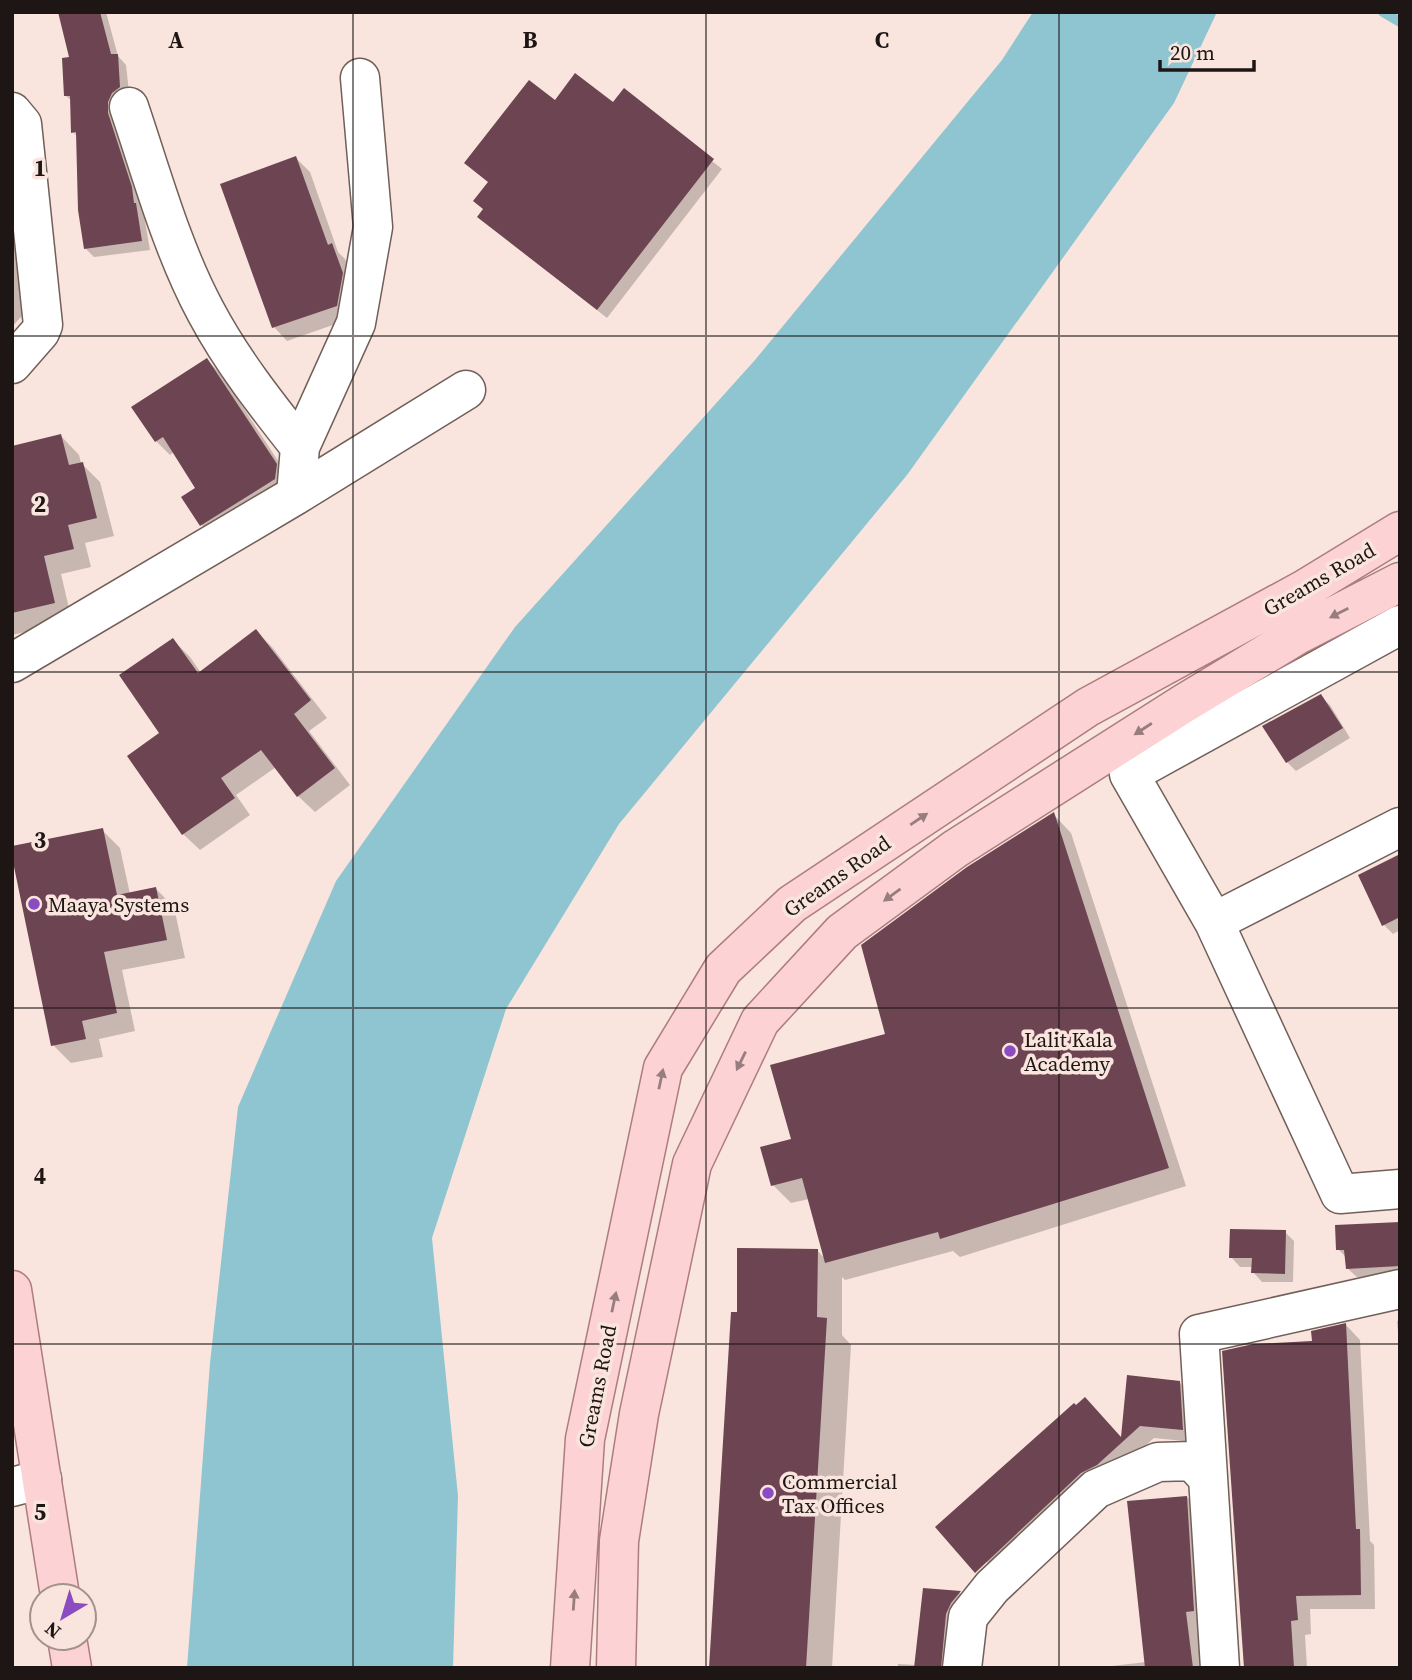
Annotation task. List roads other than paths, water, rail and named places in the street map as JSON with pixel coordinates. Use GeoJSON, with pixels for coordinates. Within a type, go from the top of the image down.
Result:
{"type":"FeatureCollection","features":[{"type":"Feature","properties":{"kind":"main road","name":"Greams Road"},"geometry":{"type":"LineString","coordinates":[[570,1668],[584,1440],[663,1068],[723,969],[792,904],[1087,707],[1305,589],[1400,531]]}},
{"type":"Feature","properties":{"kind":"main road","name":"Greams Road"},"geometry":{"type":"LineString","coordinates":[[615,1668],[619,1541],[639,1414],[692,1164],[760,1021],[842,932],[955,849],[1299,634],[1400,582]]}},
{"type":"Feature","properties":{"kind":"main road"},"geometry":{"type":"LineString","coordinates":[[12,1290],[27,1483],[56,1582]]}},
{"type":"Feature","properties":{"kind":"lane"},"geometry":{"type":"LineString","coordinates":[[296,495],[300,447],[356,323],[373,227],[360,78]]}},
{"type":"Feature","properties":{"kind":"lane"},"geometry":{"type":"LineString","coordinates":[[129,107],[168,224],[204,310],[240,370],[300,447]]}},
{"type":"Feature","properties":{"kind":"lane"},"geometry":{"type":"LineString","coordinates":[[12,112],[22,124],[43,325],[12,364]]}},
{"type":"Feature","properties":{"kind":"lane"},"geometry":{"type":"LineString","coordinates":[[12,663],[296,495],[466,390]]}},
{"type":"Feature","properties":{"kind":"lane"},"geometry":{"type":"LineString","coordinates":[[1400,625],[1129,774],[1214,922],[1340,1194],[1400,1189]]}},
{"type":"Feature","properties":{"kind":"lane"},"geometry":{"type":"LineString","coordinates":[[1214,922],[1400,827]]}},
{"type":"Feature","properties":{"kind":"lane"},"geometry":{"type":"LineString","coordinates":[[1220,1668],[1199,1334],[1400,1289]]}},
{"type":"Feature","properties":{"kind":"lane"},"geometry":{"type":"LineString","coordinates":[[962,1668],[968,1617],[992,1587],[1096,1489],[1158,1462],[1192,1461],[1208,1478]]}},
{"type":"Feature","properties":{"kind":"water"},"geometry":{"type":"Polygon","coordinates":[[[1033,12],[1217,12],[1174,103],[907,475],[619,824],[506,1009],[432,1238],[458,1496],[453,1668],[187,1668],[210,1363],[238,1107],[336,881],[515,627],[755,360],[1002,60],[1033,12]]]}},
{"type":"Feature","properties":{"kind":"waterway"},"geometry":{"type":"LineString","coordinates":[[1383,12],[1400,22]]}},
{"type":"Feature","properties":{"kind":"place","name":"Maaya Systems"},"geometry":{"type":"Point","coordinates":[34,904]}},
{"type":"Feature","properties":{"kind":"place","name":"Lalit Kala Academy"},"geometry":{"type":"Point","coordinates":[1010,1051]}},
{"type":"Feature","properties":{"kind":"place","name":"Commercial Tax Offices"},"geometry":{"type":"Point","coordinates":[768,1493]}}]}
